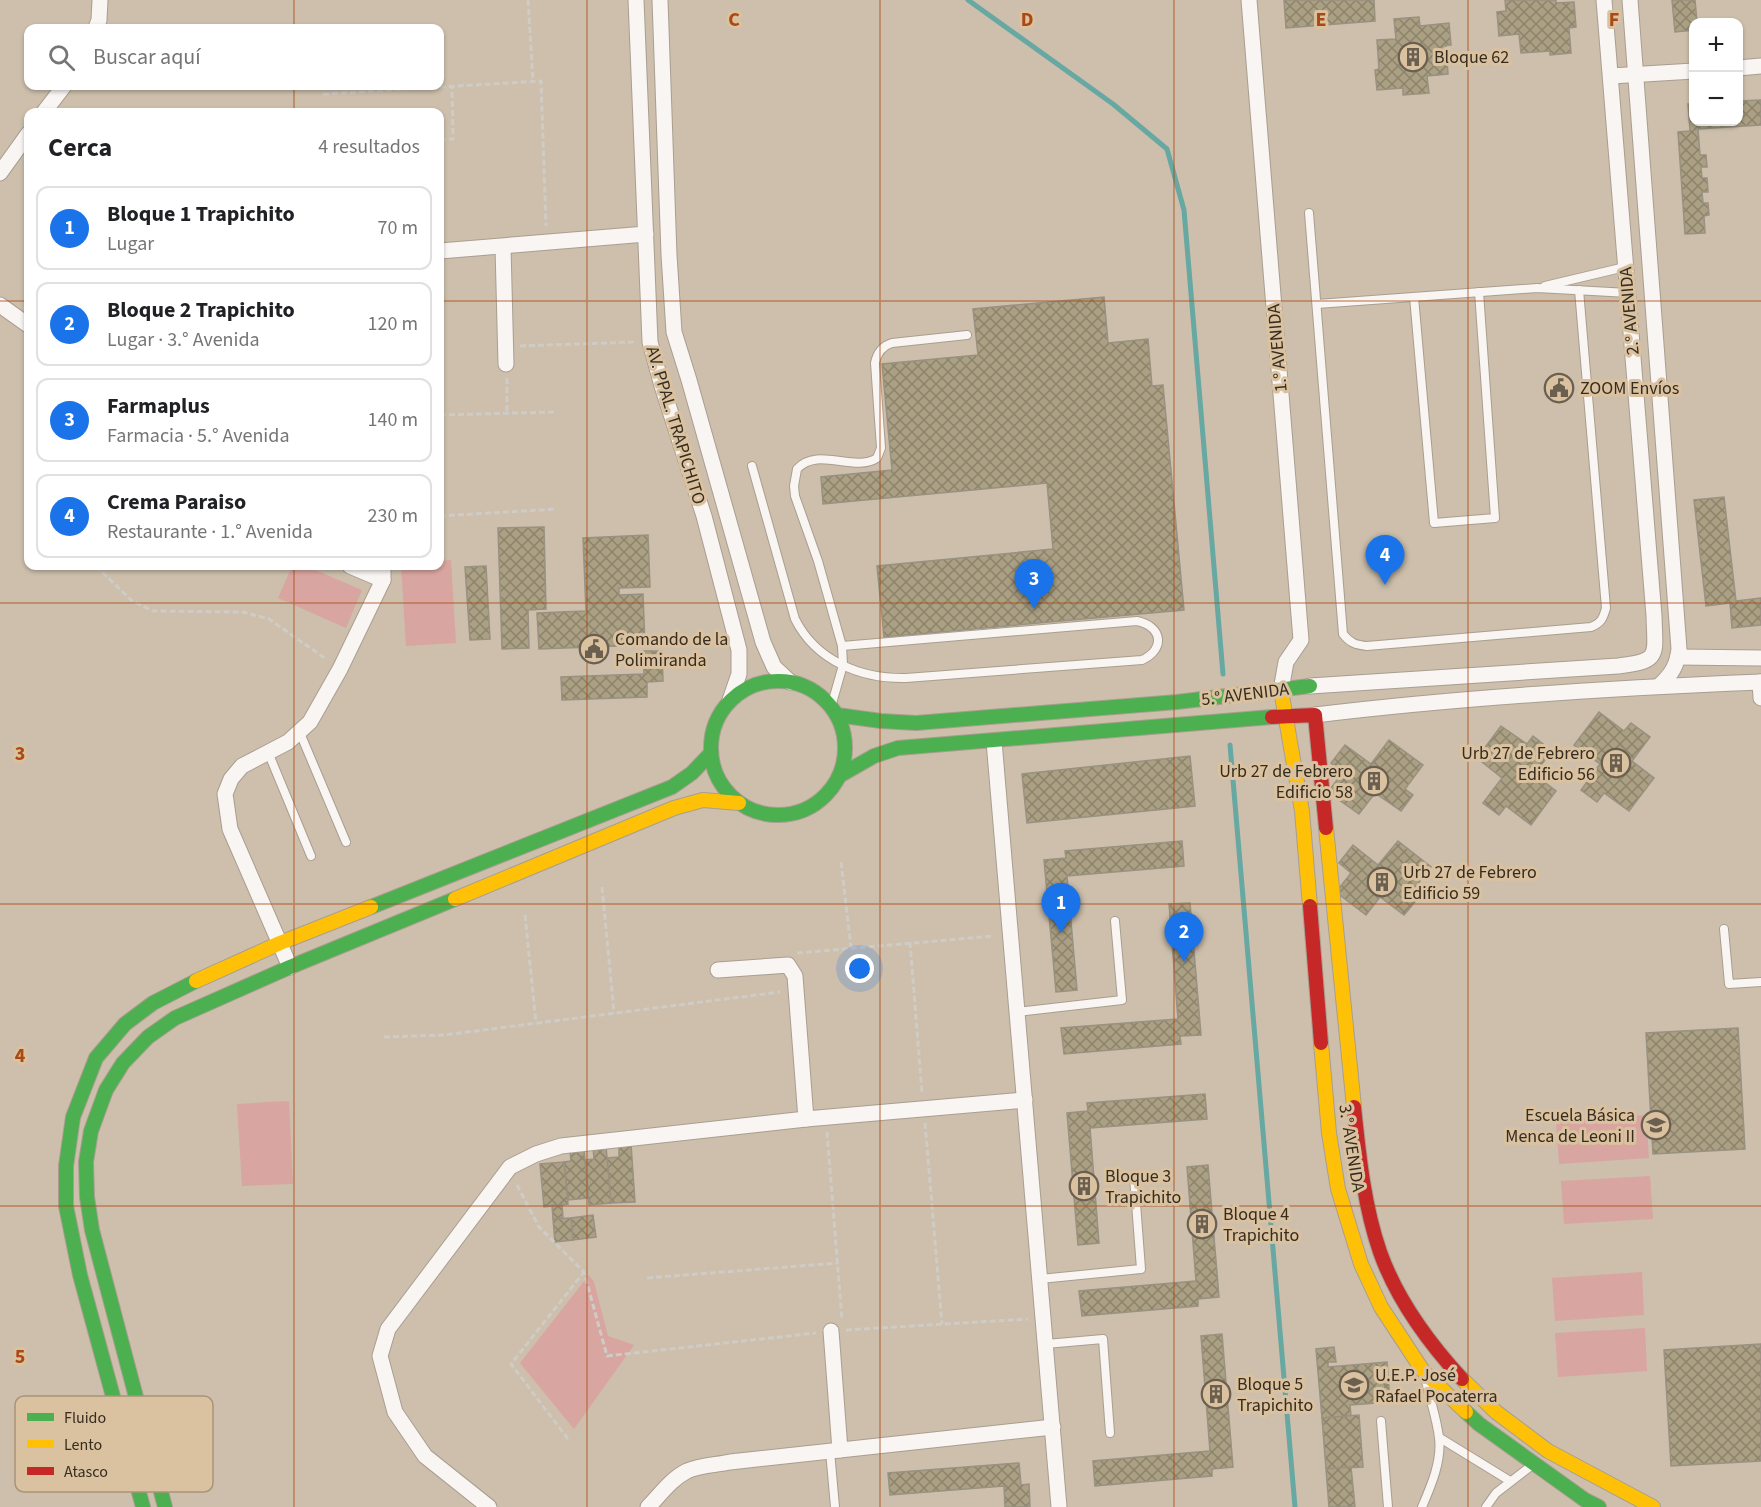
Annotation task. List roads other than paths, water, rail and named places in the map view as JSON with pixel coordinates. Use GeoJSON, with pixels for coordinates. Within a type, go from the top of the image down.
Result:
{"type":"FeatureCollection","features":[{"type":"Feature","properties":{"kind":"street"},"geometry":{"type":"LineString","coordinates":[[98,24],[100,0]]}},
{"type":"Feature","properties":{"kind":"street","name":"AV. PPAL. TRAPICHITO"},"geometry":{"type":"LineString","coordinates":[[636,0],[650,342],[704,516],[739,651],[739,674],[730,700]]}},
{"type":"Feature","properties":{"kind":"street","name":"AV. PPAL. TRAPICHITO"},"geometry":{"type":"LineString","coordinates":[[660,0],[674,332],[696,401],[763,642],[774,667],[790,682]]}},
{"type":"Feature","properties":{"kind":"street","name":"1.° AVENIDA"},"geometry":{"type":"LineString","coordinates":[[1249,0],[1301,640],[1286,662],[1281,690]]}},
{"type":"Feature","properties":{"kind":"street","name":"2.° AVENIDA"},"geometry":{"type":"LineString","coordinates":[[1604,0],[1654,616],[1655,640],[1651,657]]}},
{"type":"Feature","properties":{"kind":"street"},"geometry":{"type":"LineString","coordinates":[[1630,0],[1678,641],[1676,666],[1670,676],[1660,685]]}},
{"type":"Feature","properties":{"kind":"street"},"geometry":{"type":"LineString","coordinates":[[1743,68],[1761,66]]}},
{"type":"Feature","properties":{"kind":"street"},"geometry":{"type":"LineString","coordinates":[[1611,76],[1689,71]]}},
{"type":"Feature","properties":{"kind":"street"},"geometry":{"type":"LineString","coordinates":[[47,108],[61,90]]}},
{"type":"Feature","properties":{"kind":"street"},"geometry":{"type":"LineString","coordinates":[[0,173],[24,140]]}},
{"type":"Feature","properties":{"kind":"street"},"geometry":{"type":"LineString","coordinates":[[444,251],[503,248],[646,234]]}},
{"type":"Feature","properties":{"kind":"street"},"geometry":{"type":"LineString","coordinates":[[503,248],[506,364]]}},
{"type":"Feature","properties":{"kind":"street"},"geometry":{"type":"LineString","coordinates":[[647,256],[669,255]]}},
{"type":"Feature","properties":{"kind":"street"},"geometry":{"type":"LineString","coordinates":[[0,305],[24,322]]}},
{"type":"Feature","properties":{"kind":"street"},"geometry":{"type":"LineString","coordinates":[[290,967],[230,829],[225,794],[231,779],[242,766],[300,733],[310,722],[339,669],[383,572]]}},
{"type":"Feature","properties":{"kind":"street","name":"5.° AVENIDA"},"geometry":{"type":"LineString","coordinates":[[834,711],[881,722],[916,723],[1166,703],[1310,686],[1618,666],[1644,663],[1651,657]]}},
{"type":"Feature","properties":{"kind":"street"},"geometry":{"type":"LineString","coordinates":[[1678,657],[1761,658]]}},
{"type":"Feature","properties":{"kind":"street"},"geometry":{"type":"LineString","coordinates":[[765,682],[790,682],[818,694],[834,711],[843,730],[844,761],[839,776],[830,791],[818,803],[803,811],[787,815],[770,815],[753,811],[738,803],[725,789],[715,772],[711,753],[712,734],[719,715],[730,700],[746,688],[765,682]]}},
{"type":"Feature","properties":{"kind":"street"},"geometry":{"type":"LineString","coordinates":[[1315,715],[1660,685],[1760,682],[1761,698]]}},
{"type":"Feature","properties":{"kind":"street","name":"3.° AVENIDA"},"geometry":{"type":"LineString","coordinates":[[1281,690],[1302,811],[1329,1132],[1338,1189],[1361,1264],[1381,1307],[1423,1371],[1479,1424],[1535,1463],[1589,1505]]}},
{"type":"Feature","properties":{"kind":"street","name":"5.° AVENIDA"},"geometry":{"type":"LineString","coordinates":[[839,776],[874,756],[898,748],[1227,720],[1315,715]]}},
{"type":"Feature","properties":{"kind":"street","name":"3.° AVENIDA"},"geometry":{"type":"LineString","coordinates":[[1315,715],[1358,1144],[1367,1202],[1380,1251],[1395,1288],[1414,1320],[1441,1354],[1472,1388],[1524,1434],[1591,1476],[1625,1501],[1653,1507]]}},
{"type":"Feature","properties":{"kind":"street"},"geometry":{"type":"LineString","coordinates":[[994,741],[1059,1507]]}},
{"type":"Feature","properties":{"kind":"street"},"geometry":{"type":"LineString","coordinates":[[113,1396],[80,1275],[66,1206],[66,1166],[73,1117],[96,1058],[125,1024],[162,998],[280,943],[672,787],[692,773],[711,753]]}},
{"type":"Feature","properties":{"kind":"street"},"geometry":{"type":"LineString","coordinates":[[136,1396],[92,1230],[87,1197],[86,1162],[92,1131],[106,1090],[123,1063],[147,1037],[176,1018],[290,967],[674,808],[703,800],[738,803]]}},
{"type":"Feature","properties":{"kind":"street"},"geometry":{"type":"LineString","coordinates":[[718,970],[788,965],[795,976],[806,1119]]}},
{"type":"Feature","properties":{"kind":"street"},"geometry":{"type":"LineString","coordinates":[[485,1506],[425,1456],[395,1412],[380,1356],[388,1329],[510,1167],[536,1154],[561,1146],[826,1117],[1025,1100]]}},
{"type":"Feature","properties":{"kind":"street"},"geometry":{"type":"LineString","coordinates":[[831,1331],[835,1451]]}},
{"type":"Feature","properties":{"kind":"street"},"geometry":{"type":"LineString","coordinates":[[648,1507],[665,1489],[688,1471],[730,1462],[1053,1427]]}},
{"type":"Feature","properties":{"kind":"street"},"geometry":{"type":"LineString","coordinates":[[1589,1505],[1591,1476]]}},
{"type":"Feature","properties":{"kind":"street"},"geometry":{"type":"LineString","coordinates":[[139,1492],[143,1507]]}},
{"type":"Feature","properties":{"kind":"street"},"geometry":{"type":"LineString","coordinates":[[161,1492],[165,1507]]}},
{"type":"Feature","properties":{"kind":"lane"},"geometry":{"type":"LineString","coordinates":[[1309,213],[1343,634],[1354,644],[1367,646],[1591,627],[1599,624],[1604,618],[1606,608],[1579,290]]}},
{"type":"Feature","properties":{"kind":"lane"},"geometry":{"type":"LineString","coordinates":[[1537,288],[1625,267]]}},
{"type":"Feature","properties":{"kind":"lane"},"geometry":{"type":"LineString","coordinates":[[1317,304],[1537,288],[1629,293]]}},
{"type":"Feature","properties":{"kind":"lane"},"geometry":{"type":"LineString","coordinates":[[1414,297],[1434,523],[1495,518],[1479,292]]}},
{"type":"Feature","properties":{"kind":"lane"},"geometry":{"type":"LineString","coordinates":[[834,711],[843,665],[842,646],[818,561],[795,496],[797,469],[810,460],[867,462],[872,461],[880,453],[875,363],[883,347],[892,343],[967,335]]}},
{"type":"Feature","properties":{"kind":"lane"},"geometry":{"type":"LineString","coordinates":[[752,466],[795,619],[819,651],[843,665],[878,677],[906,678],[1142,660],[1151,656],[1158,646],[1157,634],[1148,623],[1137,621],[842,646]]}},
{"type":"Feature","properties":{"kind":"lane"},"geometry":{"type":"LineString","coordinates":[[300,733],[346,842]]}},
{"type":"Feature","properties":{"kind":"lane"},"geometry":{"type":"LineString","coordinates":[[268,752],[311,856]]}},
{"type":"Feature","properties":{"kind":"lane"},"geometry":{"type":"LineString","coordinates":[[1017,1012],[1122,1000],[1115,921]]}},
{"type":"Feature","properties":{"kind":"lane"},"geometry":{"type":"LineString","coordinates":[[1724,929],[1729,984],[1761,982]]}},
{"type":"Feature","properties":{"kind":"lane"},"geometry":{"type":"LineString","coordinates":[[1040,1279],[1141,1269],[1134,1177]]}},
{"type":"Feature","properties":{"kind":"lane"},"geometry":{"type":"LineString","coordinates":[[1046,1344],[1103,1339],[1110,1433]]}},
{"type":"Feature","properties":{"kind":"lane"},"geometry":{"type":"LineString","coordinates":[[1422,1507],[1438,1460],[1440,1438],[1423,1371]]}},
{"type":"Feature","properties":{"kind":"lane"},"geometry":{"type":"LineString","coordinates":[[1381,1421],[1388,1507]]}},
{"type":"Feature","properties":{"kind":"lane"},"geometry":{"type":"LineString","coordinates":[[1440,1438],[1510,1481]]}},
{"type":"Feature","properties":{"kind":"lane"},"geometry":{"type":"LineString","coordinates":[[835,1451],[835,1507]]}},
{"type":"Feature","properties":{"kind":"lane"},"geometry":{"type":"LineString","coordinates":[[1485,1507],[1496,1493],[1535,1463]]}},
{"type":"Feature","properties":{"kind":"waterway"},"geometry":{"type":"LineString","coordinates":[[968,0],[1113,104],[1167,149],[1184,210],[1223,674]]}},
{"type":"Feature","properties":{"kind":"waterway"},"geometry":{"type":"LineString","coordinates":[[1230,745],[1295,1507]]}},
{"type":"Feature","properties":{"kind":"place","name":"Bloque 62"},"geometry":{"type":"Point","coordinates":[1413,57]}},
{"type":"Feature","properties":{"kind":"place","name":"ZOOM Envíos"},"geometry":{"type":"Point","coordinates":[1559,388]}},
{"type":"Feature","properties":{"kind":"place","name":"Crema Paraiso"},"geometry":{"type":"Point","coordinates":[1385,585]}},
{"type":"Feature","properties":{"kind":"place","name":"Farmaplus"},"geometry":{"type":"Point","coordinates":[1034,609]}},
{"type":"Feature","properties":{"kind":"place","name":"Comando de la Polimiranda"},"geometry":{"type":"Point","coordinates":[594,649]}},
{"type":"Feature","properties":{"kind":"place","name":"Urb 27 de Febrero Edificio 56"},"geometry":{"type":"Point","coordinates":[1616,763]}},
{"type":"Feature","properties":{"kind":"place","name":"Urb 27 de Febrero Edificio 58"},"geometry":{"type":"Point","coordinates":[1374,781]}},
{"type":"Feature","properties":{"kind":"place","name":"Urb 27 de Febrero Edificio 59"},"geometry":{"type":"Point","coordinates":[1382,882]}},
{"type":"Feature","properties":{"kind":"place","name":"Bloque 1 Trapichito"},"geometry":{"type":"Point","coordinates":[1061,933]}},
{"type":"Feature","properties":{"kind":"place","name":"Bloque 2 Trapichito"},"geometry":{"type":"Point","coordinates":[1184,962]}},
{"type":"Feature","properties":{"kind":"place","name":"Escuela Básica Menca de Leoni II"},"geometry":{"type":"Point","coordinates":[1656,1125]}},
{"type":"Feature","properties":{"kind":"place","name":"Bloque 3 Trapichito"},"geometry":{"type":"Point","coordinates":[1084,1186]}},
{"type":"Feature","properties":{"kind":"place","name":"Bloque 4 Trapichito"},"geometry":{"type":"Point","coordinates":[1202,1224]}},
{"type":"Feature","properties":{"kind":"place","name":"U.E.P. José Rafael Pocaterra"},"geometry":{"type":"Point","coordinates":[1354,1385]}},
{"type":"Feature","properties":{"kind":"place","name":"Bloque 5 Trapichito"},"geometry":{"type":"Point","coordinates":[1216,1394]}}]}
